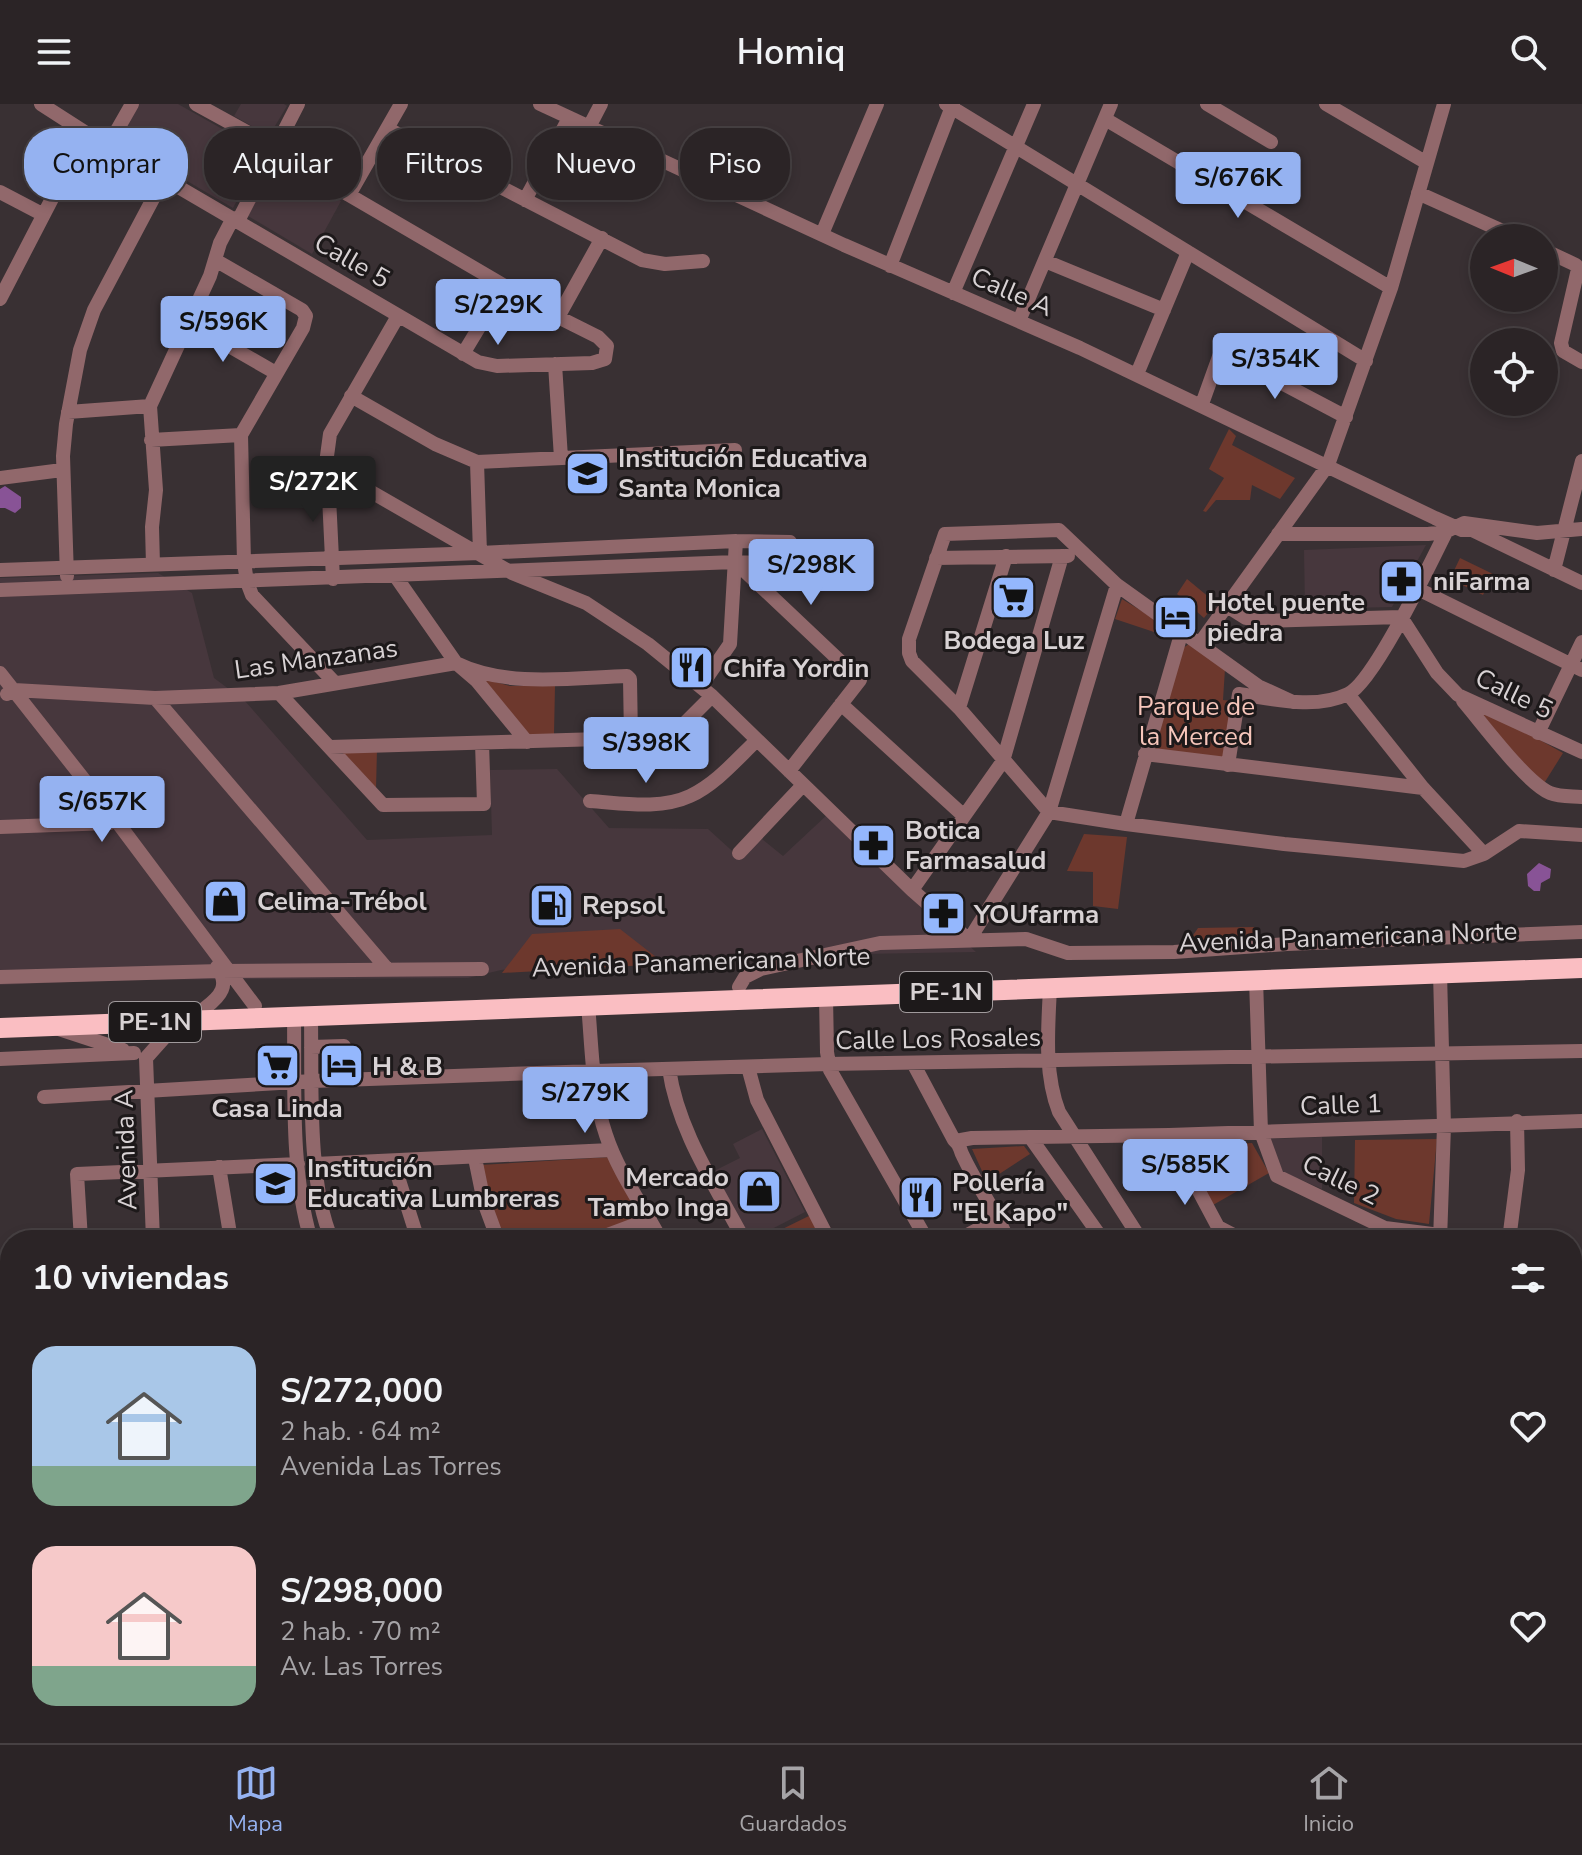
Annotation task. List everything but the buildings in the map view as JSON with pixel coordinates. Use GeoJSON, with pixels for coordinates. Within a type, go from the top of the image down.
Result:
{"type":"FeatureCollection","features":[{"type":"Feature","properties":{"kind":"highway","name":"Avenida Panamericana Norte"},"geometry":{"type":"LineString","coordinates":[[205,1008],[1582,955]]}},
{"type":"Feature","properties":{"kind":"highway","name":"Avenida Panamericana Norte"},"geometry":{"type":"LineString","coordinates":[[302,1017],[1582,968]]}},
{"type":"Feature","properties":{"kind":"highway","name":"PE-1N"},"geometry":{"type":"LineString","coordinates":[[0,1014],[205,1008]]}},
{"type":"Feature","properties":{"kind":"highway","name":"PE-1N"},"geometry":{"type":"LineString","coordinates":[[0,1028],[302,1017]]}},
{"type":"Feature","properties":{"kind":"street","name":"Calle 5"},"geometry":{"type":"LineString","coordinates":[[41,104],[78,128]]}},
{"type":"Feature","properties":{"kind":"street"},"geometry":{"type":"LineString","coordinates":[[118,128],[132,104]]}},
{"type":"Feature","properties":{"kind":"street"},"geometry":{"type":"LineString","coordinates":[[286,128],[298,104]]}},
{"type":"Feature","properties":{"kind":"street"},"geometry":{"type":"LineString","coordinates":[[389,128],[401,104]]}},
{"type":"Feature","properties":{"kind":"street","name":"Calle A"},"geometry":{"type":"LineString","coordinates":[[540,104],[890,266],[1202,404],[1582,593]]}},
{"type":"Feature","properties":{"kind":"street"},"geometry":{"type":"LineString","coordinates":[[589,127],[601,104]]}},
{"type":"Feature","properties":{"kind":"street"},"geometry":{"type":"LineString","coordinates":[[822,234],[877,104]]}},
{"type":"Feature","properties":{"kind":"street"},"geometry":{"type":"LineString","coordinates":[[953,293],[1034,104]]}},
{"type":"Feature","properties":{"kind":"street"},"geometry":{"type":"LineString","coordinates":[[1019,321],[1111,104]]}},
{"type":"Feature","properties":{"kind":"street"},"geometry":{"type":"LineString","coordinates":[[1207,104],[1271,142]]}},
{"type":"Feature","properties":{"kind":"street"},"geometry":{"type":"LineString","coordinates":[[1326,104],[1427,163]]}},
{"type":"Feature","properties":{"kind":"street"},"geometry":{"type":"LineString","coordinates":[[1200,643],[1328,465],[1391,288],[1444,104]]}},
{"type":"Feature","properties":{"kind":"street","name":"Calle 5"},"geometry":{"type":"LineString","coordinates":[[199,105],[240,128]]}},
{"type":"Feature","properties":{"kind":"street"},"geometry":{"type":"LineString","coordinates":[[890,266],[950,105],[1366,361]]}},
{"type":"Feature","properties":{"kind":"street"},"geometry":{"type":"LineString","coordinates":[[525,200],[569,118]]}},
{"type":"Feature","properties":{"kind":"street"},"geometry":{"type":"LineString","coordinates":[[1105,119],[1391,288]]}},
{"type":"Feature","properties":{"kind":"street"},"geometry":{"type":"LineString","coordinates":[[361,175],[377,148]]}},
{"type":"Feature","properties":{"kind":"street"},"geometry":{"type":"LineString","coordinates":[[0,192],[42,214]]}},
{"type":"Feature","properties":{"kind":"street","name":"Calle 5"},"geometry":{"type":"LineString","coordinates":[[188,192],[478,362],[497,366],[598,363],[605,359],[608,351],[604,341],[358,200]]}},
{"type":"Feature","properties":{"kind":"street"},"geometry":{"type":"LineString","coordinates":[[511,193],[649,262],[703,261]]}},
{"type":"Feature","properties":{"kind":"street"},"geometry":{"type":"LineString","coordinates":[[1418,193],[1487,224]]}},
{"type":"Feature","properties":{"kind":"street"},"geometry":{"type":"LineString","coordinates":[[0,298],[50,200]]}},
{"type":"Feature","properties":{"kind":"street"},"geometry":{"type":"LineString","coordinates":[[68,587],[62,470],[68,412],[80,350],[94,310],[152,200]]}},
{"type":"Feature","properties":{"kind":"street"},"geometry":{"type":"LineString","coordinates":[[153,565],[151,537],[156,490],[150,406],[215,260],[246,200]]}},
{"type":"Feature","properties":{"kind":"street"},"geometry":{"type":"LineString","coordinates":[[558,317],[602,238]]}},
{"type":"Feature","properties":{"kind":"street"},"geometry":{"type":"LineString","coordinates":[[1137,374],[1188,252]]}},
{"type":"Feature","properties":{"kind":"street"},"geometry":{"type":"LineString","coordinates":[[1558,257],[1578,269],[1561,343],[1563,351],[1582,362]]}},
{"type":"Feature","properties":{"kind":"street"},"geometry":{"type":"LineString","coordinates":[[215,260],[304,313],[306,318],[241,435],[244,562],[252,595],[335,683]]}},
{"type":"Feature","properties":{"kind":"street"},"geometry":{"type":"LineString","coordinates":[[1045,261],[1164,310]]}},
{"type":"Feature","properties":{"kind":"street"},"geometry":{"type":"LineString","coordinates":[[463,354],[504,286]]}},
{"type":"Feature","properties":{"kind":"street"},"geometry":{"type":"LineString","coordinates":[[333,579],[327,448],[330,434],[398,316]]}},
{"type":"Feature","properties":{"kind":"street"},"geometry":{"type":"LineString","coordinates":[[189,323],[276,373]]}},
{"type":"Feature","properties":{"kind":"street"},"geometry":{"type":"LineString","coordinates":[[1202,404],[1221,351],[1346,417]]}},
{"type":"Feature","properties":{"kind":"street"},"geometry":{"type":"LineString","coordinates":[[555,364],[561,458]]}},
{"type":"Feature","properties":{"kind":"street"},"geometry":{"type":"LineString","coordinates":[[351,396],[435,444],[477,462],[735,450]]}},
{"type":"Feature","properties":{"kind":"street"},"geometry":{"type":"LineString","coordinates":[[68,412],[150,406]]}},
{"type":"Feature","properties":{"kind":"street"},"geometry":{"type":"LineString","coordinates":[[151,440],[241,435]]}},
{"type":"Feature","properties":{"kind":"street"},"geometry":{"type":"LineString","coordinates":[[1554,570],[1582,461]]}},
{"type":"Feature","properties":{"kind":"street"},"geometry":{"type":"LineString","coordinates":[[477,462],[480,553]]}},
{"type":"Feature","properties":{"kind":"street"},"geometry":{"type":"LineString","coordinates":[[328,467],[512,573],[586,603],[648,644],[706,691],[912,890],[969,940]]}},
{"type":"Feature","properties":{"kind":"street"},"geometry":{"type":"LineString","coordinates":[[0,478],[62,470]]}},
{"type":"Feature","properties":{"kind":"street"},"geometry":{"type":"LineString","coordinates":[[1228,765],[1239,694],[1293,702],[1348,694],[1365,679],[1454,530],[1464,523],[1537,533],[1582,529]]}},
{"type":"Feature","properties":{"kind":"street"},"geometry":{"type":"LineString","coordinates":[[1293,702],[1258,686],[1117,585],[1059,530],[945,534],[909,639],[912,661],[959,708],[1049,812],[1284,844],[1464,861],[1484,854],[1519,831],[1582,835]]}},
{"type":"Feature","properties":{"kind":"street"},"geometry":{"type":"LineString","coordinates":[[1278,534],[1404,535],[1454,530]]}},
{"type":"Feature","properties":{"kind":"street","name":"Calle A"},"geometry":{"type":"LineString","coordinates":[[1454,530],[1472,530],[1582,583]]}},
{"type":"Feature","properties":{"kind":"street"},"geometry":{"type":"LineString","coordinates":[[330,747],[667,737],[673,734],[706,691],[730,644],[736,541]]}},
{"type":"Feature","properties":{"kind":"street"},"geometry":{"type":"LineString","coordinates":[[0,570],[736,541],[790,542],[802,565],[735,562],[512,573],[0,590]]}},
{"type":"Feature","properties":{"kind":"street"},"geometry":{"type":"LineString","coordinates":[[936,558],[1084,555]]}},
{"type":"Feature","properties":{"kind":"street"},"geometry":{"type":"LineString","coordinates":[[959,708],[1006,556]]}},
{"type":"Feature","properties":{"kind":"street"},"geometry":{"type":"LineString","coordinates":[[912,890],[1003,761],[1062,556]]}},
{"type":"Feature","properties":{"kind":"street"},"geometry":{"type":"LineString","coordinates":[[735,562],[860,680],[789,771]]}},
{"type":"Feature","properties":{"kind":"street"},"geometry":{"type":"LineString","coordinates":[[396,577],[456,663],[477,681],[527,742]]}},
{"type":"Feature","properties":{"kind":"street"},"geometry":{"type":"LineString","coordinates":[[969,940],[1049,812],[1117,585]]}},
{"type":"Feature","properties":{"kind":"street"},"geometry":{"type":"LineString","coordinates":[[1418,589],[1576,667]]}},
{"type":"Feature","properties":{"kind":"street"},"geometry":{"type":"LineString","coordinates":[[1227,606],[1246,618],[1261,621],[1401,617]]}},
{"type":"Feature","properties":{"kind":"street","name":"Calle 5"},"geometry":{"type":"LineString","coordinates":[[1401,617],[1437,673],[1458,695],[1582,752]]}},
{"type":"Feature","properties":{"kind":"street"},"geometry":{"type":"LineString","coordinates":[[1126,824],[1182,631]]}},
{"type":"Feature","properties":{"kind":"street"},"geometry":{"type":"LineString","coordinates":[[1538,733],[1576,667],[1582,642]]}},
{"type":"Feature","properties":{"kind":"street","name":"Las Manzanas"},"geometry":{"type":"LineString","coordinates":[[7,689],[155,698],[279,693],[456,663],[473,671],[505,677],[629,678],[631,738]]}},
{"type":"Feature","properties":{"kind":"street"},"geometry":{"type":"LineString","coordinates":[[0,673],[7,689],[112,821],[224,971],[255,1006]]}},
{"type":"Feature","properties":{"kind":"street"},"geometry":{"type":"LineString","coordinates":[[279,693],[383,805],[484,804],[482,743]]}},
{"type":"Feature","properties":{"kind":"street"},"geometry":{"type":"LineString","coordinates":[[1348,694],[1423,788],[1484,854]]}},
{"type":"Feature","properties":{"kind":"street"},"geometry":{"type":"LineString","coordinates":[[1458,695],[1538,784],[1554,795],[1582,797]]}},
{"type":"Feature","properties":{"kind":"street"},"geometry":{"type":"LineString","coordinates":[[155,698],[388,970]]}},
{"type":"Feature","properties":{"kind":"street"},"geometry":{"type":"LineString","coordinates":[[841,704],[964,816]]}},
{"type":"Feature","properties":{"kind":"street"},"geometry":{"type":"LineString","coordinates":[[590,801],[645,805],[689,797],[707,786],[757,740]]}},
{"type":"Feature","properties":{"kind":"street"},"geometry":{"type":"LineString","coordinates":[[1145,754],[1423,788]]}},
{"type":"Feature","properties":{"kind":"street"},"geometry":{"type":"LineString","coordinates":[[739,853],[803,785]]}},
{"type":"Feature","properties":{"kind":"street"},"geometry":{"type":"LineString","coordinates":[[0,827],[112,821]]}},
{"type":"Feature","properties":{"kind":"street"},"geometry":{"type":"LineString","coordinates":[[739,987],[745,977],[761,969],[880,943],[1033,940],[1068,953],[1174,952],[1287,944],[1582,932]]}},
{"type":"Feature","properties":{"kind":"street"},"geometry":{"type":"LineString","coordinates":[[0,977],[482,969]]}},
{"type":"Feature","properties":{"kind":"street"},"geometry":{"type":"LineString","coordinates":[[205,1008],[224,987],[224,971]]}},
{"type":"Feature","properties":{"kind":"street"},"geometry":{"type":"LineString","coordinates":[[1440,973],[1444,1126],[1440,1230]]}},
{"type":"Feature","properties":{"kind":"street","name":"Calle 2"},"geometry":{"type":"LineString","coordinates":[[1256,979],[1261,1132],[1277,1176],[1385,1228],[1397,1230]]}},
{"type":"Feature","properties":{"kind":"street"},"geometry":{"type":"LineString","coordinates":[[1050,988],[1049,1061],[1054,1098],[1135,1230]]}},
{"type":"Feature","properties":{"kind":"street"},"geometry":{"type":"LineString","coordinates":[[826,996],[828,1064],[921,1230]]}},
{"type":"Feature","properties":{"kind":"street"},"geometry":{"type":"LineString","coordinates":[[588,1005],[604,1131],[611,1150],[656,1230]]}},
{"type":"Feature","properties":{"kind":"street"},"geometry":{"type":"LineString","coordinates":[[302,1017],[311,1047],[315,1164],[327,1230]]}},
{"type":"Feature","properties":{"kind":"street"},"geometry":{"type":"LineString","coordinates":[[302,1017],[295,1083],[298,1164],[308,1230]]}},
{"type":"Feature","properties":{"kind":"street","name":"Avenida A"},"geometry":{"type":"LineString","coordinates":[[140,1055],[179,1021]]}},
{"type":"Feature","properties":{"kind":"street","name":"Avenida A"},"geometry":{"type":"LineString","coordinates":[[52,1026],[61,1032],[140,1055]]}},
{"type":"Feature","properties":{"kind":"street"},"geometry":{"type":"LineString","coordinates":[[311,1047],[344,1046]]}},
{"type":"Feature","properties":{"kind":"street","name":"Calle Los Rosales"},"geometry":{"type":"LineString","coordinates":[[44,1097],[313,1081],[828,1064],[1582,1051]]}},
{"type":"Feature","properties":{"kind":"street"},"geometry":{"type":"LineString","coordinates":[[0,1059],[140,1055]]}},
{"type":"Feature","properties":{"kind":"street","name":"Avenida A"},"geometry":{"type":"LineString","coordinates":[[140,1055],[148,1092],[152,1230]]}},
{"type":"Feature","properties":{"kind":"street"},"geometry":{"type":"LineString","coordinates":[[913,1063],[1004,1230]]}},
{"type":"Feature","properties":{"kind":"street"},"geometry":{"type":"LineString","coordinates":[[748,1067],[757,1100],[824,1230]]}},
{"type":"Feature","properties":{"kind":"street"},"geometry":{"type":"LineString","coordinates":[[669,1069],[684,1128],[739,1230]]}},
{"type":"Feature","properties":{"kind":"street"},"geometry":{"type":"LineString","coordinates":[[1510,1230],[1518,1170],[1517,1121]]}},
{"type":"Feature","properties":{"kind":"street","name":"Calle 1"},"geometry":{"type":"LineString","coordinates":[[959,1144],[961,1140],[972,1138],[1169,1135],[1582,1121]]}},
{"type":"Feature","properties":{"kind":"street"},"geometry":{"type":"LineString","coordinates":[[1169,1135],[1218,1227],[1224,1230]]}},
{"type":"Feature","properties":{"kind":"street"},"geometry":{"type":"LineString","coordinates":[[1030,1137],[1096,1230]]}},
{"type":"Feature","properties":{"kind":"street"},"geometry":{"type":"LineString","coordinates":[[315,1164],[611,1150]]}},
{"type":"Feature","properties":{"kind":"street"},"geometry":{"type":"LineString","coordinates":[[475,1158],[484,1202],[494,1230]]}},
{"type":"Feature","properties":{"kind":"street"},"geometry":{"type":"LineString","coordinates":[[393,1161],[415,1230]]}},
{"type":"Feature","properties":{"kind":"street"},"geometry":{"type":"LineString","coordinates":[[80,1230],[77,1174],[298,1164]]}},
{"type":"Feature","properties":{"kind":"street"},"geometry":{"type":"LineString","coordinates":[[219,1167],[229,1230]]}},
{"type":"Feature","properties":{"kind":"street"},"geometry":{"type":"LineString","coordinates":[[977,1230],[995,1217]]}},
{"type":"Feature","properties":{"kind":"street"},"geometry":{"type":"LineString","coordinates":[[621,1230],[650,1219]]}},
{"type":"Feature","properties":{"kind":"shaded area"},"geometry":{"type":"Polygon","coordinates":[[[134,104],[178,104],[220,128],[204,128],[204,191],[188,182],[188,128],[120,128],[134,104]]]}},
{"type":"Feature","properties":{"kind":"shaded area"},"geometry":{"type":"Polygon","coordinates":[[[241,104],[287,106],[274,128],[255,128],[234,116],[241,104]]]}},
{"type":"Feature","properties":{"kind":"shaded area"},"geometry":{"type":"Polygon","coordinates":[[[219,200],[237,200],[233,208],[219,200]]]}},
{"type":"Feature","properties":{"kind":"shaded area"},"geometry":{"type":"Polygon","coordinates":[[[256,200],[341,201],[312,254],[248,216],[256,200]]]}},
{"type":"Feature","properties":{"kind":"shaded area"},"geometry":{"type":"Polygon","coordinates":[[[5,486],[21,497],[21,508],[15,513],[0,508],[0,489],[5,486]]]}},
{"type":"Feature","properties":{"kind":"shaded area"},"geometry":{"type":"Polygon","coordinates":[[[1426,545],[1392,607],[1305,609],[1304,550],[1426,545]]]}},
{"type":"Feature","properties":{"kind":"shaded area"},"geometry":{"type":"Polygon","coordinates":[[[158,573],[192,593],[214,678],[245,701],[367,840],[492,835],[490,770],[557,769],[609,828],[708,829],[740,858],[762,839],[783,856],[828,814],[976,952],[642,958],[501,970],[468,978],[115,980],[0,985],[0,578],[158,573]]]}},
{"type":"Feature","properties":{"kind":"shaded area"},"geometry":{"type":"Polygon","coordinates":[[[1539,863],[1551,869],[1550,878],[1541,883],[1540,891],[1534,891],[1528,886],[1527,874],[1539,863]]]}},
{"type":"Feature","properties":{"kind":"shaded area","name":"Mercado Tambo Inga"},"geometry":{"type":"Polygon","coordinates":[[[762,1129],[805,1212],[770,1230],[745,1230],[714,1171],[740,1158],[733,1144],[762,1129]]]}},
{"type":"Feature","properties":{"kind":"shaded area"},"geometry":{"type":"Polygon","coordinates":[[[1322,1137],[1322,1189],[1283,1172],[1269,1139],[1322,1137]]]}},
{"type":"Feature","properties":{"kind":"green space"},"geometry":{"type":"Polygon","coordinates":[[[1229,429],[1236,436],[1232,445],[1295,478],[1280,499],[1252,485],[1250,500],[1216,500],[1206,512],[1203,511],[1224,478],[1209,469],[1229,429]]]}},
{"type":"Feature","properties":{"kind":"green space"},"geometry":{"type":"Polygon","coordinates":[[[1460,558],[1493,574],[1483,595],[1450,579],[1460,558]]]}},
{"type":"Feature","properties":{"kind":"green space"},"geometry":{"type":"Polygon","coordinates":[[[1187,579],[1216,603],[1204,618],[1177,594],[1187,579]]]}},
{"type":"Feature","properties":{"kind":"green space"},"geometry":{"type":"Polygon","coordinates":[[[1122,599],[1171,629],[1169,637],[1115,619],[1122,599]]]}},
{"type":"Feature","properties":{"kind":"green space","name":"Parque de la Merced"},"geometry":{"type":"Polygon","coordinates":[[[1189,644],[1225,669],[1223,700],[1232,701],[1223,761],[1152,754],[1183,648],[1189,644]]]}},
{"type":"Feature","properties":{"kind":"green space"},"geometry":{"type":"Polygon","coordinates":[[[481,678],[510,686],[555,686],[554,734],[525,735],[481,678]]]}},
{"type":"Feature","properties":{"kind":"green space"},"geometry":{"type":"Polygon","coordinates":[[[1478,705],[1563,753],[1543,785],[1474,711],[1478,705]]]}},
{"type":"Feature","properties":{"kind":"green space"},"geometry":{"type":"Polygon","coordinates":[[[377,749],[376,789],[340,750],[377,749]]]}},
{"type":"Feature","properties":{"kind":"green space"},"geometry":{"type":"Polygon","coordinates":[[[1084,834],[1127,837],[1118,909],[1093,906],[1093,872],[1067,871],[1084,834]]]}},
{"type":"Feature","properties":{"kind":"green space"},"geometry":{"type":"Polygon","coordinates":[[[1254,927],[1266,944],[1183,950],[1198,928],[1254,927]]]}},
{"type":"Feature","properties":{"kind":"green space"},"geometry":{"type":"Polygon","coordinates":[[[620,929],[665,964],[502,973],[532,934],[620,929]]]}},
{"type":"Feature","properties":{"kind":"green space"},"geometry":{"type":"Polygon","coordinates":[[[1437,1139],[1429,1224],[1396,1219],[1354,1203],[1355,1140],[1437,1139]]]}},
{"type":"Feature","properties":{"kind":"green space"},"geometry":{"type":"Polygon","coordinates":[[[1252,1143],[1269,1173],[1213,1205],[1177,1148],[1252,1143]]]}},
{"type":"Feature","properties":{"kind":"green space"},"geometry":{"type":"Polygon","coordinates":[[[1024,1146],[1030,1154],[987,1182],[972,1149],[1024,1146]]]}},
{"type":"Feature","properties":{"kind":"green space"},"geometry":{"type":"Polygon","coordinates":[[[611,1157],[642,1218],[611,1230],[499,1230],[480,1165],[611,1157]]]}},
{"type":"Feature","properties":{"kind":"green space"},"geometry":{"type":"Polygon","coordinates":[[[815,1213],[824,1230],[780,1230],[815,1213]]]}},
{"type":"Feature","properties":{"kind":"place","name":"Institución Educativa Santa Monica"},"geometry":{"type":"Point","coordinates":[587,473]}},
{"type":"Feature","properties":{"kind":"place","name":"niFarma"},"geometry":{"type":"Point","coordinates":[1402,581]}},
{"type":"Feature","properties":{"kind":"place","name":"Bodega Luz"},"geometry":{"type":"Point","coordinates":[1014,597]}},
{"type":"Feature","properties":{"kind":"place","name":"Hotel puente piedra"},"geometry":{"type":"Point","coordinates":[1176,617]}},
{"type":"Feature","properties":{"kind":"place","name":"Chifa Yordin"},"geometry":{"type":"Point","coordinates":[692,668]}},
{"type":"Feature","properties":{"kind":"place","name":"Botica Farmasalud"},"geometry":{"type":"Point","coordinates":[874,845]}},
{"type":"Feature","properties":{"kind":"place","name":"Celima-Trébol"},"geometry":{"type":"Point","coordinates":[226,901]}},
{"type":"Feature","properties":{"kind":"place","name":"Repsol"},"geometry":{"type":"Point","coordinates":[551,905]}},
{"type":"Feature","properties":{"kind":"place","name":"YOUfarma"},"geometry":{"type":"Point","coordinates":[943,914]}},
{"type":"Feature","properties":{"kind":"place","name":"Casa Linda"},"geometry":{"type":"Point","coordinates":[277,1065]}},
{"type":"Feature","properties":{"kind":"place","name":"H & B"},"geometry":{"type":"Point","coordinates":[341,1066]}},
{"type":"Feature","properties":{"kind":"place","name":"Institución Educativa Lumbreras"},"geometry":{"type":"Point","coordinates":[276,1183]}},
{"type":"Feature","properties":{"kind":"place","name":"Mercado Tambo Inga"},"geometry":{"type":"Point","coordinates":[760,1192]}},
{"type":"Feature","properties":{"kind":"place","name":"Pollería \"El Kapo\""},"geometry":{"type":"Point","coordinates":[921,1197]}}]}
